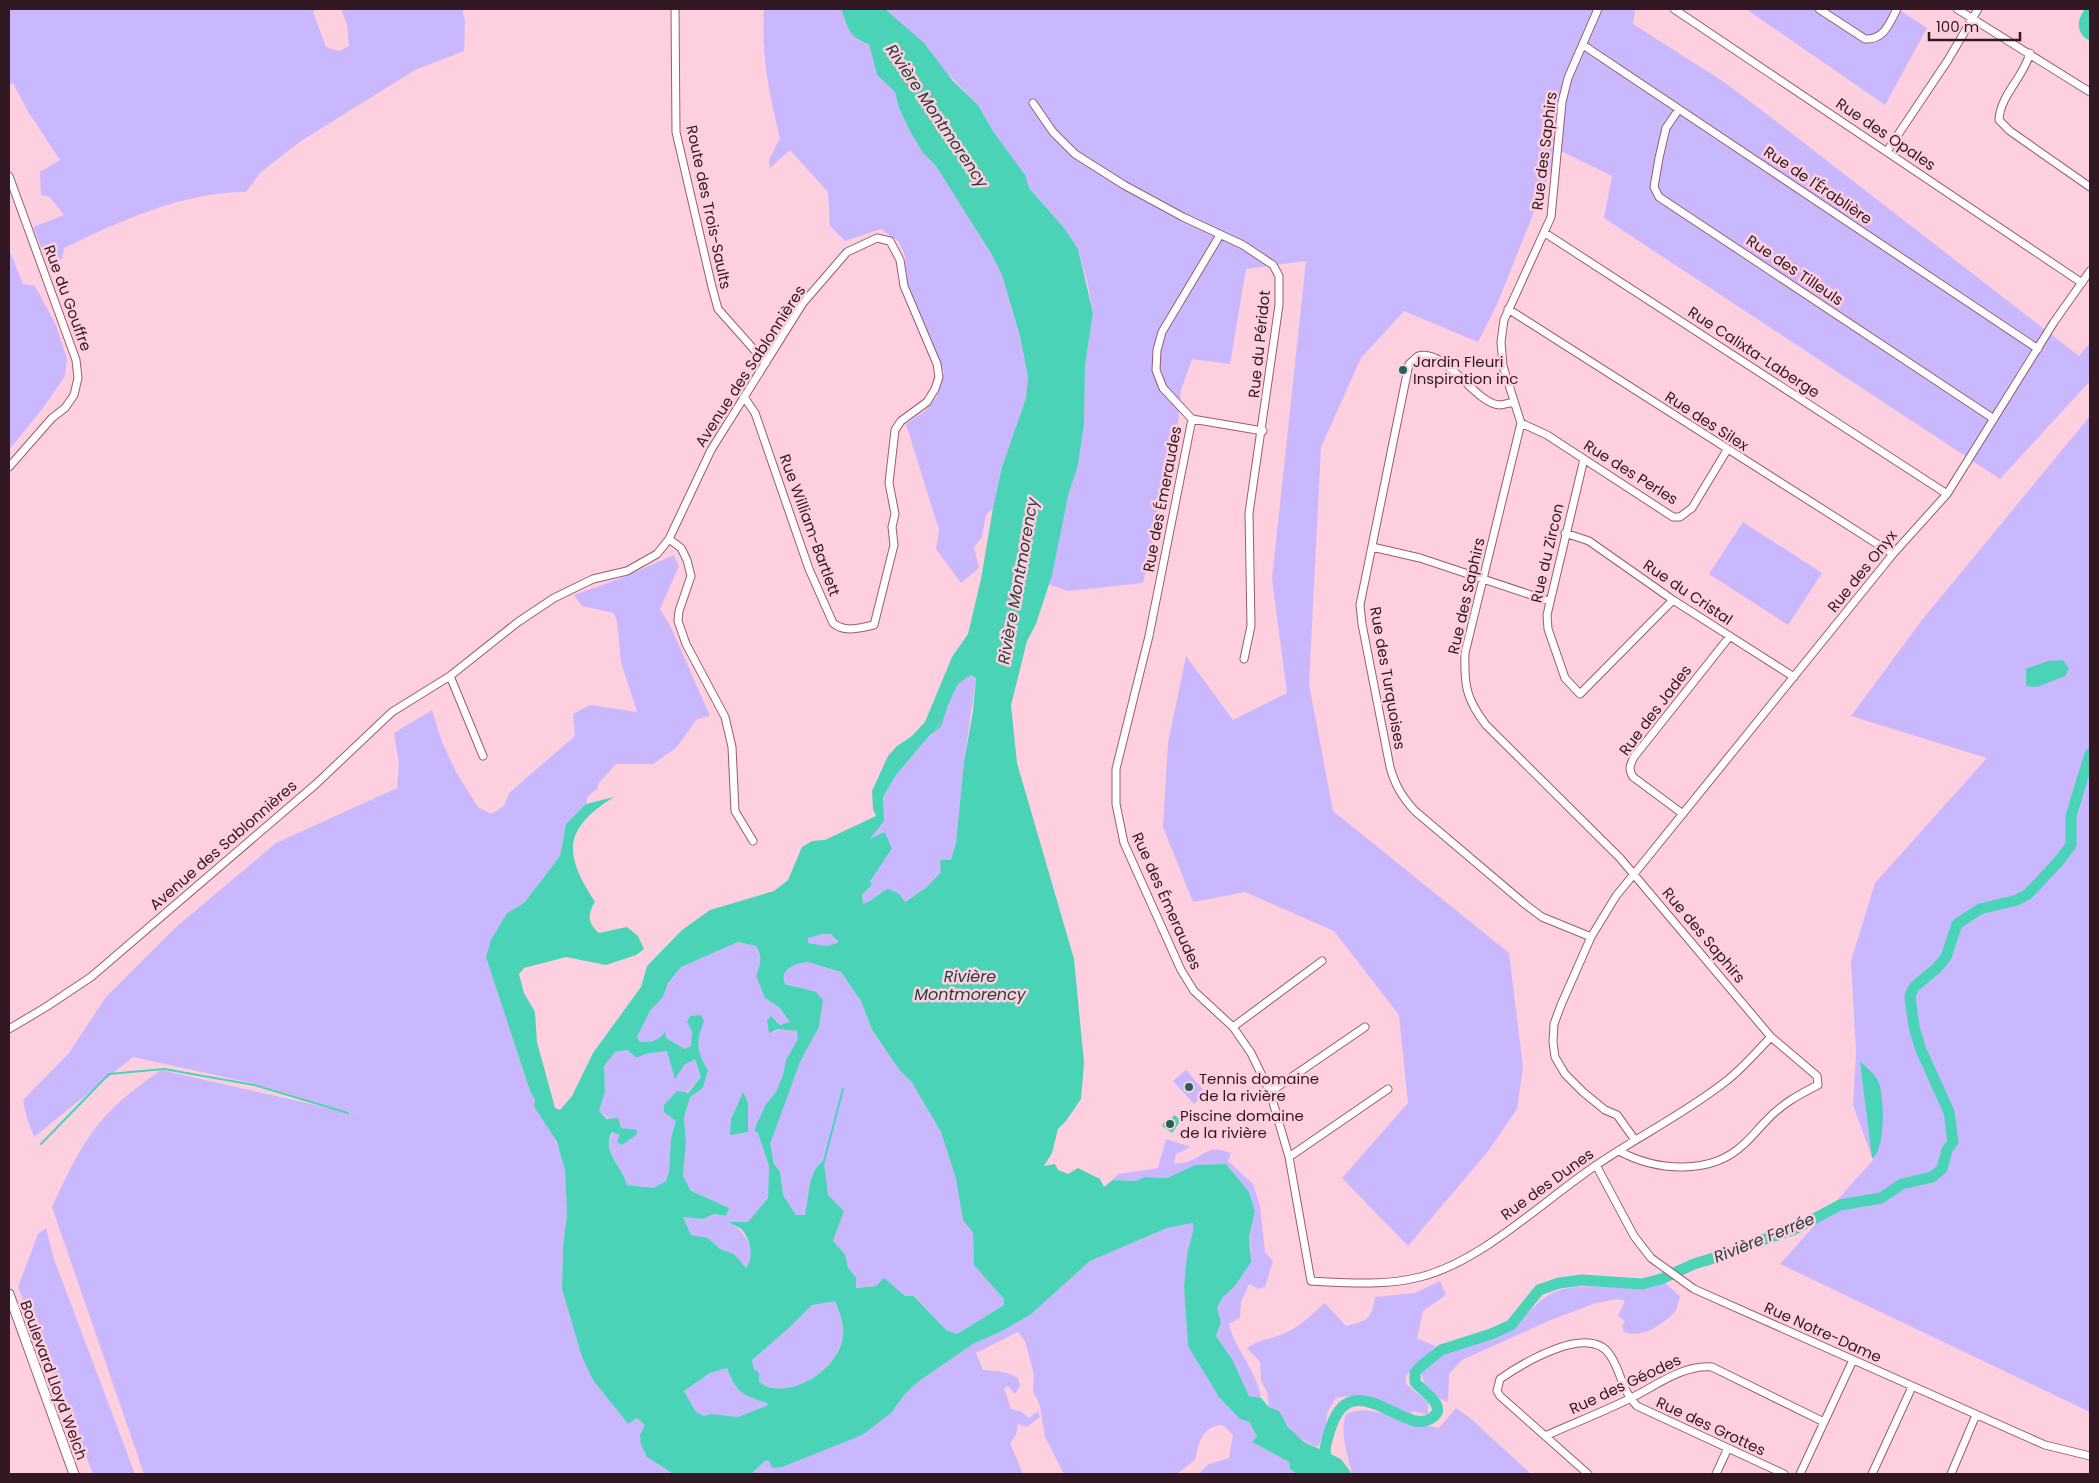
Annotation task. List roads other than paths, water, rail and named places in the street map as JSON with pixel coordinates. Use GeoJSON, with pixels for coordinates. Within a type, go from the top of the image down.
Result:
{"type":"FeatureCollection","features":[{"type":"Feature","properties":{"kind":"main road","name":"Boulevard Lloyd Welch"},"geometry":{"type":"LineString","coordinates":[[9,1294],[74,1474]]}},
{"type":"Feature","properties":{"kind":"street","name":"Route des Trois-Saults"},"geometry":{"type":"LineString","coordinates":[[675,9],[676,132],[712,287],[718,309],[766,363]]}},
{"type":"Feature","properties":{"kind":"street","name":"Rue des Saphirs"},"geometry":{"type":"LineString","coordinates":[[1598,9],[1568,78],[1562,102],[1551,217],[1504,320],[1501,342],[1504,366],[1521,423],[1465,653],[1466,692],[1473,708],[1486,725],[1634,874],[1771,1037],[1819,1080],[1818,1085],[1784,1104],[1743,1145],[1723,1158],[1696,1166],[1670,1167],[1635,1160],[1619,1151]]}},
{"type":"Feature","properties":{"kind":"street","name":"Rue des Opales"},"geometry":{"type":"LineString","coordinates":[[1674,9],[2082,283]]}},
{"type":"Feature","properties":{"kind":"street"},"geometry":{"type":"LineString","coordinates":[[1818,9],[1865,39],[1873,40],[1883,34],[1897,9]]}},
{"type":"Feature","properties":{"kind":"street"},"geometry":{"type":"LineString","coordinates":[[1956,9],[1974,18],[2090,92]]}},
{"type":"Feature","properties":{"kind":"street"},"geometry":{"type":"LineString","coordinates":[[1887,151],[1948,60],[1978,9]]}},
{"type":"Feature","properties":{"kind":"street","name":"Rue de l'Érablière"},"geometry":{"type":"LineString","coordinates":[[1583,45],[2038,349]]}},
{"type":"Feature","properties":{"kind":"street"},"geometry":{"type":"LineString","coordinates":[[2030,53],[2028,62],[2000,110],[1999,120],[2010,131],[2090,187]]}},
{"type":"Feature","properties":{"kind":"street","name":"Rue du Péridot"},"geometry":{"type":"LineString","coordinates":[[1033,102],[1053,132],[1075,154],[1124,185],[1243,245],[1273,266],[1279,276],[1280,305],[1249,513],[1251,626],[1244,659]]}},
{"type":"Feature","properties":{"kind":"street","name":"Rue des Tilleuls"},"geometry":{"type":"LineString","coordinates":[[1679,109],[1666,128],[1659,158],[1654,187],[1659,197],[1994,419]]}},
{"type":"Feature","properties":{"kind":"street","name":"Rue du Gouffre"},"geometry":{"type":"LineString","coordinates":[[9,176],[76,360],[78,378],[74,395],[65,408],[52,418],[9,467]]}},
{"type":"Feature","properties":{"kind":"street","name":"Rue Calixta-Laberge"},"geometry":{"type":"LineString","coordinates":[[1545,233],[1947,494]]}},
{"type":"Feature","properties":{"kind":"street"},"geometry":{"type":"LineString","coordinates":[[1220,235],[1170,317],[1157,350],[1156,370],[1163,388],[1192,419],[1262,431]]}},
{"type":"Feature","properties":{"kind":"street","name":"Avenue des Sablonnières"},"geometry":{"type":"LineString","coordinates":[[9,1029],[91,977],[316,784],[392,712],[450,676],[518,622],[554,598],[593,579],[627,571],[657,554],[669,540],[707,458],[803,303],[847,252],[876,238],[890,241],[900,260],[904,286],[937,364],[939,377],[935,390],[927,402],[901,421],[895,430],[889,483],[896,514],[892,526],[894,545],[874,625]]}},
{"type":"Feature","properties":{"kind":"street","name":"Rue des Onyx"},"geometry":{"type":"LineString","coordinates":[[1635,1140],[1617,1115],[1605,1110],[1565,1074],[1556,1057],[1553,1042],[1554,1024],[1591,937],[1608,908],[1634,874],[1893,554],[1947,494],[2038,349],[2090,271]]}},
{"type":"Feature","properties":{"kind":"street","name":"Rue des Silex"},"geometry":{"type":"LineString","coordinates":[[1508,309],[1893,554]]}},
{"type":"Feature","properties":{"kind":"street","name":"Rue des Turquoises"},"geometry":{"type":"LineString","coordinates":[[1514,402],[1497,405],[1446,366],[1429,356],[1421,355],[1412,359],[1409,364],[1360,605],[1390,767],[1396,786],[1415,811],[1526,905],[1542,917],[1591,937]]}},
{"type":"Feature","properties":{"kind":"street","name":"Rue William-Bartlett"},"geometry":{"type":"LineString","coordinates":[[744,397],[755,413],[809,569],[833,622],[840,628],[854,629],[874,625]]}},
{"type":"Feature","properties":{"kind":"street","name":"Rue des Émeraudes"},"geometry":{"type":"LineString","coordinates":[[1192,419],[1149,636],[1116,769],[1116,804],[1124,843],[1181,970],[1194,991],[1233,1027],[1270,1092],[1289,1156],[1311,1281]]}},
{"type":"Feature","properties":{"kind":"street","name":"Rue des Perles"},"geometry":{"type":"LineString","coordinates":[[1521,423],[1547,435],[1666,513],[1680,517],[1692,508],[1728,450]]}},
{"type":"Feature","properties":{"kind":"street","name":"Rue du Zircon"},"geometry":{"type":"LineString","coordinates":[[1584,459],[1549,601],[1548,629],[1565,678],[1580,694],[1674,600]]}},
{"type":"Feature","properties":{"kind":"street","name":"Rue du Cristal"},"geometry":{"type":"LineString","coordinates":[[1565,533],[1589,541],[1674,600],[1794,677]]}},
{"type":"Feature","properties":{"kind":"street"},"geometry":{"type":"LineString","coordinates":[[669,540],[681,548],[687,560],[691,576],[679,610],[678,621],[686,644],[725,717],[732,747],[735,811],[753,841]]}},
{"type":"Feature","properties":{"kind":"street"},"geometry":{"type":"LineString","coordinates":[[1372,547],[1420,558],[1549,601]]}},
{"type":"Feature","properties":{"kind":"street","name":"Rue des Jades"},"geometry":{"type":"LineString","coordinates":[[1683,814],[1633,777],[1630,767],[1634,757],[1730,636]]}},
{"type":"Feature","properties":{"kind":"street"},"geometry":{"type":"LineString","coordinates":[[450,676],[483,756]]}},
{"type":"Feature","properties":{"kind":"street"},"geometry":{"type":"LineString","coordinates":[[1233,1027],[1322,961]]}},
{"type":"Feature","properties":{"kind":"street"},"geometry":{"type":"LineString","coordinates":[[1270,1092],[1365,1027]]}},
{"type":"Feature","properties":{"kind":"street","name":"Rue des Dunes"},"geometry":{"type":"LineString","coordinates":[[1311,1281],[1351,1283],[1398,1281],[1441,1270],[1488,1243],[1596,1165],[1726,1081],[1771,1037]]}},
{"type":"Feature","properties":{"kind":"street"},"geometry":{"type":"LineString","coordinates":[[1289,1156],[1388,1089]]}},
{"type":"Feature","properties":{"kind":"street","name":"Rue Notre-Dame"},"geometry":{"type":"LineString","coordinates":[[1596,1165],[1634,1236],[1651,1258],[1694,1289],[2045,1445],[2090,1456]]}},
{"type":"Feature","properties":{"kind":"street"},"geometry":{"type":"LineString","coordinates":[[1588,1474],[1497,1391],[1500,1380],[1547,1354],[1573,1344],[1597,1343],[1611,1356],[1630,1399]]}},
{"type":"Feature","properties":{"kind":"street"},"geometry":{"type":"LineString","coordinates":[[1800,1474],[1853,1360]]}},
{"type":"Feature","properties":{"kind":"street","name":"Rue des Géodes"},"geometry":{"type":"LineString","coordinates":[[1545,1436],[1630,1399],[1643,1390],[1692,1368],[1712,1367],[1824,1422]]}},
{"type":"Feature","properties":{"kind":"street"},"geometry":{"type":"LineString","coordinates":[[1872,1474],[1912,1387]]}},
{"type":"Feature","properties":{"kind":"street","name":"Rue des Grottes"},"geometry":{"type":"LineString","coordinates":[[1630,1399],[1649,1414],[1784,1474]]}},
{"type":"Feature","properties":{"kind":"street"},"geometry":{"type":"LineString","coordinates":[[1951,1474],[1976,1415]]}},
{"type":"Feature","properties":{"kind":"street"},"geometry":{"type":"LineString","coordinates":[[1716,1474],[1727,1450]]}},
{"type":"Feature","properties":{"kind":"water","name":"Rivière Montmorency"},"geometry":{"type":"Polygon","coordinates":[[[841,9],[885,9],[924,43],[953,81],[978,105],[993,131],[1025,175],[1029,188],[1065,229],[1078,249],[1093,313],[1085,365],[1084,424],[1078,465],[1068,496],[1052,575],[1036,624],[1027,641],[1011,705],[1017,763],[1074,959],[1084,1063],[1081,1099],[1058,1129],[1052,1153],[1044,1166],[1055,1164],[1058,1170],[1068,1174],[1078,1168],[1100,1179],[1104,1187],[1113,1180],[1136,1181],[1145,1177],[1167,1178],[1195,1165],[1226,1164],[1249,1192],[1255,1211],[1249,1237],[1251,1262],[1235,1286],[1222,1298],[1217,1308],[1221,1322],[1216,1336],[1232,1359],[1249,1396],[1261,1398],[1269,1407],[1279,1411],[1288,1427],[1304,1442],[1341,1459],[1352,1474],[1297,1474],[1290,1469],[1289,1462],[1252,1442],[1257,1436],[1249,1422],[1240,1419],[1219,1397],[1188,1346],[1184,1287],[1187,1254],[1193,1231],[1193,1223],[1167,1228],[1090,1261],[1030,1315],[1002,1331],[973,1344],[919,1381],[905,1394],[891,1413],[862,1435],[782,1467],[772,1468],[770,1462],[766,1460],[751,1474],[673,1474],[647,1457],[641,1445],[640,1435],[645,1425],[637,1418],[628,1424],[593,1380],[582,1357],[562,1289],[563,1247],[567,1214],[565,1170],[557,1142],[534,1106],[535,1100],[530,1091],[486,957],[491,940],[507,913],[524,903],[560,856],[566,824],[586,804],[614,797],[585,820],[577,831],[573,843],[574,856],[577,869],[595,902],[590,919],[595,930],[599,933],[627,927],[638,936],[644,949],[636,955],[606,965],[566,957],[524,968],[519,974],[524,993],[535,1012],[537,1042],[555,1108],[560,1110],[572,1096],[593,1053],[641,987],[647,966],[682,930],[710,910],[774,891],[788,880],[802,847],[812,841],[825,840],[876,816],[873,809],[872,791],[888,756],[897,746],[912,736],[925,722],[952,657],[968,634],[981,579],[1002,467],[1026,398],[1028,377],[1020,336],[1002,275],[992,255],[936,166],[923,153],[911,133],[899,108],[895,92],[877,75],[869,44],[853,35],[841,9]],[[971,675],[958,684],[939,724],[896,775],[883,797],[884,821],[870,839],[885,832],[892,849],[870,881],[872,885],[862,895],[863,904],[889,889],[899,894],[905,902],[927,887],[941,872],[940,860],[951,860],[956,843],[964,762],[973,711],[976,678],[971,675]],[[823,934],[808,938],[808,943],[827,946],[838,941],[831,934],[823,934]],[[738,942],[681,967],[668,983],[663,997],[650,1011],[637,1037],[639,1041],[650,1042],[665,1032],[666,1038],[685,1049],[691,1046],[692,1031],[687,1022],[690,1016],[701,1015],[704,1021],[698,1046],[708,1070],[703,1088],[690,1097],[684,1118],[686,1141],[683,1176],[691,1191],[729,1208],[726,1216],[714,1214],[703,1219],[683,1217],[691,1235],[708,1238],[720,1249],[734,1254],[746,1268],[751,1255],[748,1240],[742,1230],[729,1222],[748,1222],[768,1198],[769,1166],[758,1133],[754,1130],[766,1104],[776,1092],[783,1075],[786,1060],[798,1039],[797,1031],[778,1029],[769,1033],[767,1020],[771,1016],[780,1025],[790,1022],[779,1007],[765,998],[756,976],[760,957],[756,946],[738,942]],[[808,962],[794,965],[784,974],[785,984],[816,992],[823,1000],[819,1027],[800,1062],[770,1144],[774,1164],[780,1172],[783,1195],[796,1215],[805,1215],[814,1172],[822,1162],[824,1164],[828,1195],[844,1211],[833,1241],[845,1254],[848,1268],[856,1277],[856,1288],[876,1286],[884,1278],[905,1296],[914,1296],[946,1330],[957,1334],[1004,1305],[1004,1299],[974,1265],[973,1233],[963,1220],[956,1179],[941,1132],[911,1081],[900,1071],[872,1030],[861,1001],[841,972],[808,962]],[[627,1050],[615,1052],[604,1066],[605,1092],[599,1111],[607,1119],[618,1118],[621,1128],[637,1130],[636,1135],[622,1145],[617,1142],[620,1135],[612,1132],[609,1139],[611,1153],[627,1185],[653,1188],[666,1181],[669,1172],[671,1138],[676,1121],[664,1112],[664,1105],[677,1091],[688,1093],[701,1077],[695,1059],[684,1065],[675,1079],[667,1051],[645,1054],[637,1058],[627,1050]],[[835,1301],[812,1305],[752,1360],[754,1369],[759,1373],[759,1382],[769,1387],[784,1388],[796,1386],[807,1381],[828,1366],[841,1346],[843,1326],[835,1301]],[[727,1368],[710,1373],[684,1391],[696,1412],[704,1416],[711,1414],[738,1417],[768,1405],[741,1392],[734,1383],[727,1368]]]}},
{"type":"Feature","properties":{"kind":"water"},"geometry":{"type":"Polygon","coordinates":[[[2085,9],[2090,9],[2090,41],[2082,35],[2079,26],[2080,18],[2085,9]]]}},
{"type":"Feature","properties":{"kind":"water"},"geometry":{"type":"Polygon","coordinates":[[[2063,660],[2069,669],[2065,676],[2037,687],[2026,686],[2026,669],[2048,661],[2063,660]]]}},
{"type":"Feature","properties":{"kind":"water"},"geometry":{"type":"Polygon","coordinates":[[[1860,1061],[1877,1079],[1882,1096],[1882,1134],[1877,1153],[1872,1158],[1860,1061]]]}},
{"type":"Feature","properties":{"kind":"water"},"geometry":{"type":"Polygon","coordinates":[[[743,1092],[748,1103],[748,1132],[730,1135],[731,1119],[743,1092]]]}},
{"type":"Feature","properties":{"kind":"water","name":"Piscine domaine de la rivière"},"geometry":{"type":"Polygon","coordinates":[[[1174,1115],[1181,1120],[1172,1133],[1162,1126],[1164,1122],[1169,1123],[1174,1115]]]}},
{"type":"Feature","properties":{"kind":"waterway"},"geometry":{"type":"LineString","coordinates":[[931,733],[940,726],[946,708]]}},
{"type":"Feature","properties":{"kind":"waterway","name":"Rivière Ferrée"},"geometry":{"type":"LineString","coordinates":[[1328,1464],[1325,1450],[1328,1436],[1338,1412],[1347,1403],[1358,1400],[1369,1402],[1415,1421],[1424,1421],[1433,1417],[1437,1413],[1435,1403],[1415,1382],[1415,1373],[1420,1367],[1441,1350],[1491,1334],[1511,1325],[1539,1290],[1559,1283],[1582,1280],[1642,1284],[1661,1279],[1694,1264],[1737,1251],[1746,1245],[1793,1230],[1840,1205],[1881,1198],[1902,1184],[1932,1177],[1942,1169],[1947,1150],[1953,1142],[1949,1112],[1921,1050],[1914,1027],[1910,996],[1914,987],[1937,968],[1946,957],[1957,924],[1980,909],[2017,900],[2028,894],[2059,861],[2071,845],[2071,816],[2090,754]]}},
{"type":"Feature","properties":{"kind":"waterway"},"geometry":{"type":"LineString","coordinates":[[41,1144],[109,1074],[164,1069],[254,1085],[348,1113]]}},
{"type":"Feature","properties":{"kind":"waterway"},"geometry":{"type":"LineString","coordinates":[[823,1165],[843,1089]]}},
{"type":"Feature","properties":{"kind":"place","name":"Jardin Fleuri Inspiration inc"},"geometry":{"type":"Point","coordinates":[1403,370]}},
{"type":"Feature","properties":{"kind":"place","name":"Tennis domaine de la rivière"},"geometry":{"type":"Point","coordinates":[1189,1087]}},
{"type":"Feature","properties":{"kind":"place","name":"Piscine domaine de la rivière"},"geometry":{"type":"Point","coordinates":[1170,1124]}}]}
